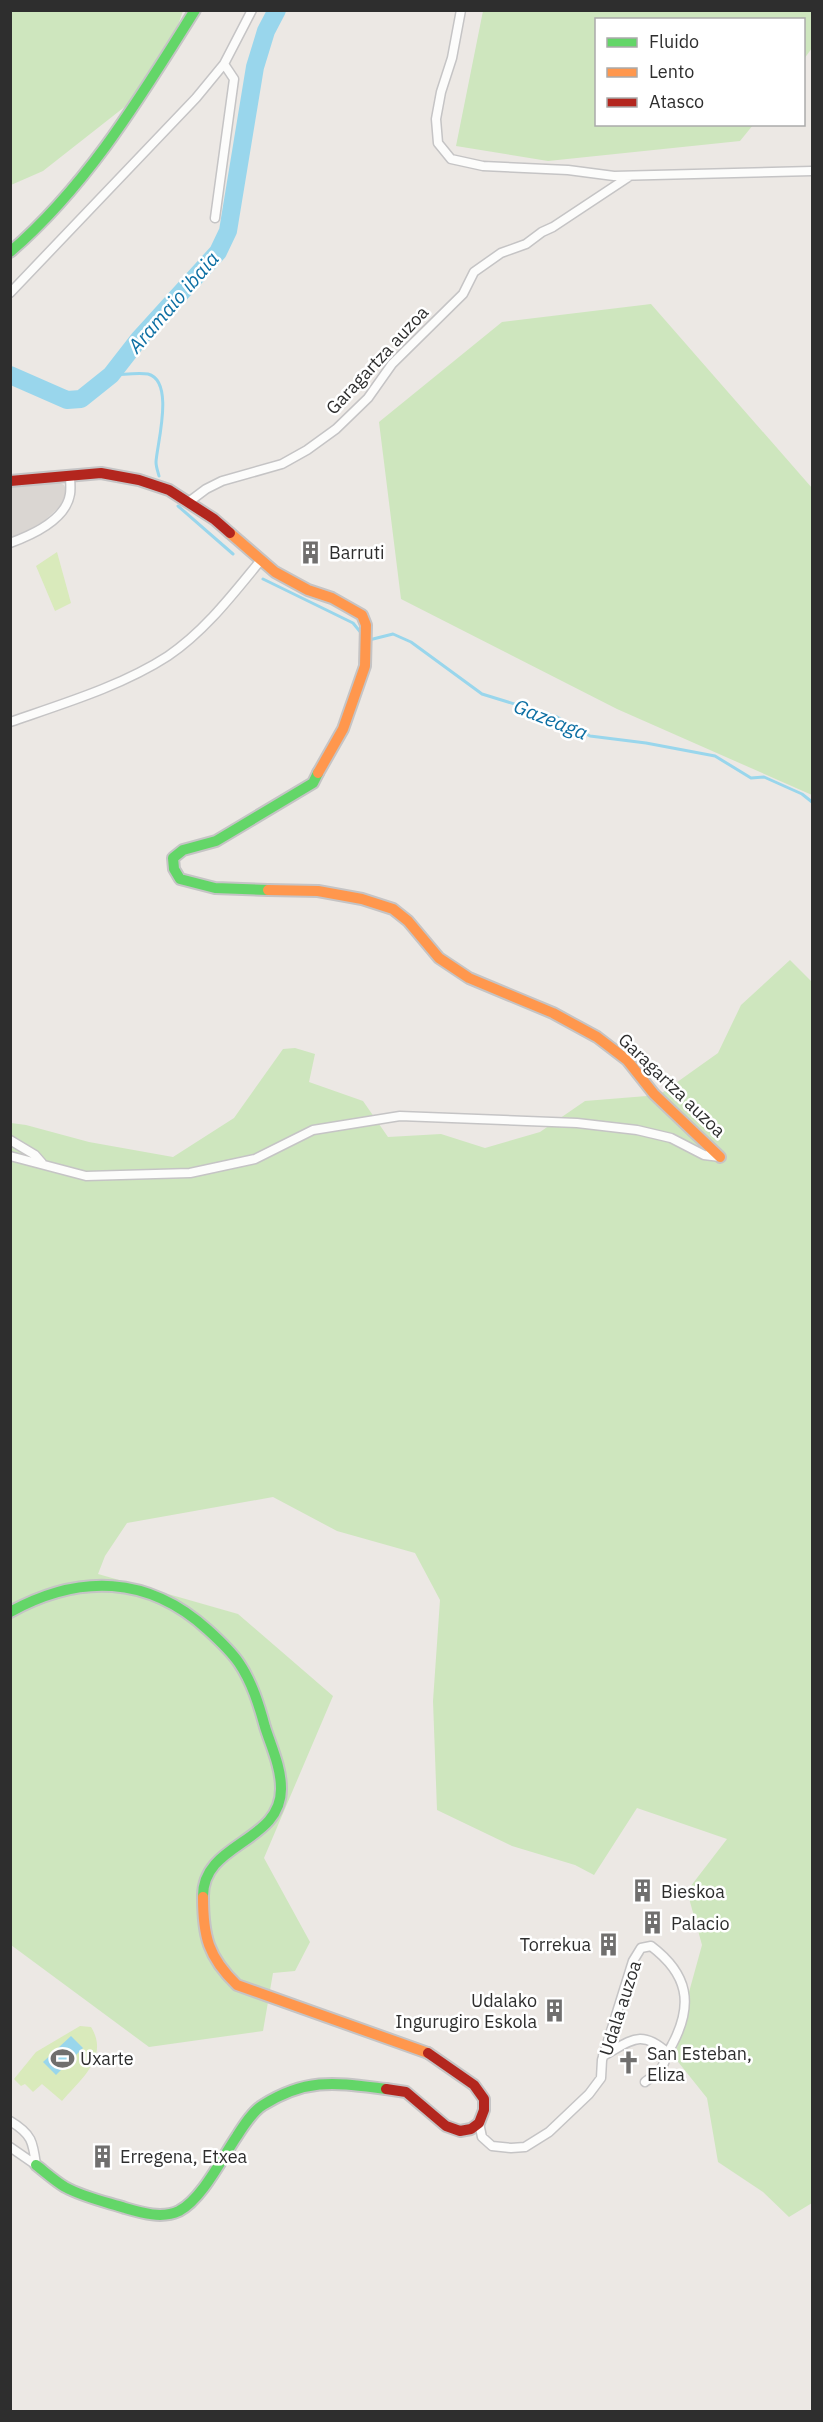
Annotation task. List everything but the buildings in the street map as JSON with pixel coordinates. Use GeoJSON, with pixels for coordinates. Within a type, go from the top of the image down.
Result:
{"type":"FeatureCollection","features":[{"type":"Feature","properties":{"kind":"street"},"geometry":{"type":"LineString","coordinates":[[11,252],[53,215],[74,191],[104,150],[195,10]]}},
{"type":"Feature","properties":{"kind":"street"},"geometry":{"type":"LineString","coordinates":[[10,293],[196,98],[224,64],[252,10]]}},
{"type":"Feature","properties":{"kind":"street"},"geometry":{"type":"LineString","coordinates":[[461,10],[452,58],[441,92],[436,119],[438,143],[451,159],[483,166],[568,170],[614,176],[813,171]]}},
{"type":"Feature","properties":{"kind":"street"},"geometry":{"type":"LineString","coordinates":[[215,218],[234,79],[224,64]]}},
{"type":"Feature","properties":{"kind":"street","name":"Garagartza auzoa"},"geometry":{"type":"LineString","coordinates":[[190,501],[222,481],[282,464],[307,450],[336,429],[368,398],[392,364],[463,294],[474,272],[501,253],[526,244],[630,176]]}},
{"type":"Feature","properties":{"kind":"street","name":"Garagartza auzoa"},"geometry":{"type":"LineString","coordinates":[[10,481],[102,473],[139,480],[169,490],[190,501],[214,519],[275,572],[308,590],[332,598],[362,615],[366,625],[364,666],[343,729],[314,783],[216,841],[183,850],[173,858],[174,869],[180,879],[215,888],[274,892],[318,891],[362,899],[393,909],[408,921],[439,958],[469,978],[553,1013],[597,1037],[627,1060],[654,1094],[720,1157]]}},
{"type":"Feature","properties":{"kind":"street"},"geometry":{"type":"LineString","coordinates":[[10,543],[40,529],[64,507],[70,495],[70,475]]}},
{"type":"Feature","properties":{"kind":"street"},"geometry":{"type":"LineString","coordinates":[[10,722],[113,684],[170,655],[201,629],[261,560]]}},
{"type":"Feature","properties":{"kind":"street","name":"Garagartza auzoa"},"geometry":{"type":"LineString","coordinates":[[10,1156],[86,1176],[179,1174],[255,1159],[313,1130],[400,1116],[577,1123],[626,1128],[658,1133],[682,1142],[704,1155],[720,1157]]}},
{"type":"Feature","properties":{"kind":"street"},"geometry":{"type":"LineString","coordinates":[[10,1140],[35,1155],[42,1163]]}},
{"type":"Feature","properties":{"kind":"street"},"geometry":{"type":"LineString","coordinates":[[10,1612],[49,1594],[74,1588],[99,1585],[133,1588],[179,1606],[200,1622],[224,1646],[239,1663],[247,1679],[268,1735],[281,1785],[280,1802],[270,1821],[214,1862],[206,1871],[201,1889],[202,1909],[205,1938],[211,1956],[223,1973],[237,1985],[434,2055],[474,2085],[484,2099],[484,2110],[479,2123],[471,2129],[460,2131],[446,2126],[406,2092],[320,2083],[279,2094],[261,2106],[244,2125],[203,2187],[187,2205],[177,2211],[158,2215],[146,2214],[73,2191],[51,2179],[36,2165],[10,2147]]}},
{"type":"Feature","properties":{"kind":"street","name":"Udala auzoa"},"geometry":{"type":"LineString","coordinates":[[479,2123],[482,2137],[492,2146],[511,2148],[531,2144],[560,2122],[597,2085],[601,2078],[603,2056],[633,1961],[641,1948],[651,1946],[673,1966],[685,1993],[685,2015],[658,2073],[645,2082]]}},
{"type":"Feature","properties":{"kind":"street"},"geometry":{"type":"LineString","coordinates":[[603,2056],[635,2039],[643,2038],[652,2040],[668,2053]]}},
{"type":"Feature","properties":{"kind":"street"},"geometry":{"type":"LineString","coordinates":[[10,2121],[21,2128],[32,2140],[36,2165]]}},
{"type":"Feature","properties":{"kind":"green space"},"geometry":{"type":"Polygon","coordinates":[[[11,10],[183,11],[178,25],[127,105],[43,171],[11,185],[11,10]]]}},
{"type":"Feature","properties":{"kind":"green space"},"geometry":{"type":"Polygon","coordinates":[[[483,11],[812,11],[812,48],[805,58],[805,18],[595,18],[595,126],[752,126],[740,141],[548,161],[456,146],[483,11]]]}},
{"type":"Feature","properties":{"kind":"green space"},"geometry":{"type":"Polygon","coordinates":[[[651,304],[812,488],[812,795],[617,709],[401,599],[379,422],[502,322],[651,304]]]}},
{"type":"Feature","properties":{"kind":"green space"},"geometry":{"type":"Polygon","coordinates":[[[57,552],[71,603],[55,611],[36,566],[57,552]]]}},
{"type":"Feature","properties":{"kind":"green space"},"geometry":{"type":"Polygon","coordinates":[[[790,960],[812,982],[812,2203],[789,2217],[763,2192],[718,2162],[707,2098],[675,2058],[686,2003],[702,1945],[687,1891],[727,1839],[637,1808],[594,1875],[575,1865],[512,1846],[437,1810],[433,1701],[440,1600],[415,1553],[337,1531],[273,1497],[127,1523],[105,1556],[98,1574],[238,1614],[333,1696],[264,1858],[310,1942],[295,1971],[273,1973],[263,2031],[149,2047],[11,1945],[11,1123],[89,1142],[173,1157],[234,1118],[283,1049],[295,1048],[315,1054],[309,1082],[363,1101],[388,1137],[441,1134],[485,1148],[540,1132],[585,1101],[659,1095],[718,1053],[741,1005],[790,960]]]}},
{"type":"Feature","properties":{"kind":"green space","name":"Uxarte"},"geometry":{"type":"Polygon","coordinates":[[[80,2026],[91,2027],[96,2038],[95,2058],[84,2076],[62,2101],[42,2084],[33,2092],[25,2084],[21,2086],[14,2079],[36,2052],[80,2026]]]}},
{"type":"Feature","properties":{"kind":"shaded area"},"geometry":{"type":"Polygon","coordinates":[[[58,482],[64,485],[67,492],[60,506],[44,521],[11,540],[11,487],[58,482]]]}},
{"type":"Feature","properties":{"kind":"water"},"geometry":{"type":"Polygon","coordinates":[[[71,2036],[83,2048],[56,2075],[43,2062],[71,2036]]]}},
{"type":"Feature","properties":{"kind":"waterway","name":"Aramaio ibaia"},"geometry":{"type":"LineString","coordinates":[[10,375],[67,400],[81,399],[111,375],[139,339],[218,252],[228,231],[255,67],[266,31],[277,10]]}},
{"type":"Feature","properties":{"kind":"waterway","name":"Gazeaga"},"geometry":{"type":"LineString","coordinates":[[111,375],[148,374],[156,379],[161,388],[163,400],[156,462],[159,476]]}},
{"type":"Feature","properties":{"kind":"waterway","name":"Gazeaga"},"geometry":{"type":"LineString","coordinates":[[178,506],[233,554]]}},
{"type":"Feature","properties":{"kind":"waterway","name":"Gazeaga"},"geometry":{"type":"LineString","coordinates":[[263,579],[353,623],[362,634]]}},
{"type":"Feature","properties":{"kind":"waterway","name":"Gazeaga"},"geometry":{"type":"LineString","coordinates":[[369,640],[393,634],[411,642],[482,694],[557,717],[590,736],[646,743],[715,756],[751,778],[764,777],[802,794],[812,802]]}},
{"type":"Feature","properties":{"kind":"traffic: fast"},"geometry":{"type":"LineString","coordinates":[[10,252],[38,226],[89,169],[133,107],[195,10]]}},
{"type":"Feature","properties":{"kind":"traffic: fast"},"geometry":{"type":"LineString","coordinates":[[268,890],[215,888],[180,879],[174,869],[173,858],[183,850],[216,841],[313,783],[318,773]]}},
{"type":"Feature","properties":{"kind":"traffic: fast"},"geometry":{"type":"LineString","coordinates":[[10,1612],[62,1591],[87,1586],[112,1586],[137,1590],[161,1599],[185,1612],[208,1630],[239,1663],[258,1702],[278,1764],[281,1788],[278,1806],[269,1820],[215,1864],[206,1879],[203,1897]]}},
{"type":"Feature","properties":{"kind":"traffic: fast"},"geometry":{"type":"LineString","coordinates":[[36,2165],[72,2191],[132,2210],[166,2215],[179,2211],[204,2188],[246,2123],[263,2105],[294,2090],[323,2084],[386,2089]]}},
{"type":"Feature","properties":{"kind":"traffic: slow"},"geometry":{"type":"LineString","coordinates":[[230,533],[275,572],[308,590],[332,598],[362,615],[366,625],[365,666],[343,729],[318,773]]}},
{"type":"Feature","properties":{"kind":"traffic: slow"},"geometry":{"type":"LineString","coordinates":[[268,890],[318,891],[362,899],[393,909],[408,921],[439,958],[469,978],[553,1013],[597,1037],[627,1060],[654,1094],[720,1157]]}},
{"type":"Feature","properties":{"kind":"traffic: slow"},"geometry":{"type":"LineString","coordinates":[[203,1897],[204,1923],[209,1945],[219,1965],[237,1985],[428,2053]]}},
{"type":"Feature","properties":{"kind":"traffic: jam"},"geometry":{"type":"LineString","coordinates":[[10,481],[101,473],[139,480],[169,490],[214,519],[230,533]]}},
{"type":"Feature","properties":{"kind":"traffic: jam"},"geometry":{"type":"LineString","coordinates":[[386,2089],[406,2092],[446,2126],[460,2131],[471,2129],[479,2123],[484,2110],[484,2099],[474,2085],[428,2053]]}},
{"type":"Feature","properties":{"kind":"place","name":"Barruti"},"geometry":{"type":"Point","coordinates":[311,552]}},
{"type":"Feature","properties":{"kind":"place","name":"Bieskoa"},"geometry":{"type":"Point","coordinates":[643,1891]}},
{"type":"Feature","properties":{"kind":"place","name":"Palacio"},"geometry":{"type":"Point","coordinates":[653,1923]}},
{"type":"Feature","properties":{"kind":"place","name":"Torrekua"},"geometry":{"type":"Point","coordinates":[609,1944]}},
{"type":"Feature","properties":{"kind":"place","name":"Udalako Ingurugiro Eskola"},"geometry":{"type":"Point","coordinates":[555,2010]}},
{"type":"Feature","properties":{"kind":"place","name":"Uxarte"},"geometry":{"type":"Point","coordinates":[62,2058]}},
{"type":"Feature","properties":{"kind":"place","name":"San Esteban, Eliza"},"geometry":{"type":"Point","coordinates":[629,2063]}},
{"type":"Feature","properties":{"kind":"place","name":"Erregena, Etxea"},"geometry":{"type":"Point","coordinates":[102,2156]}}]}
